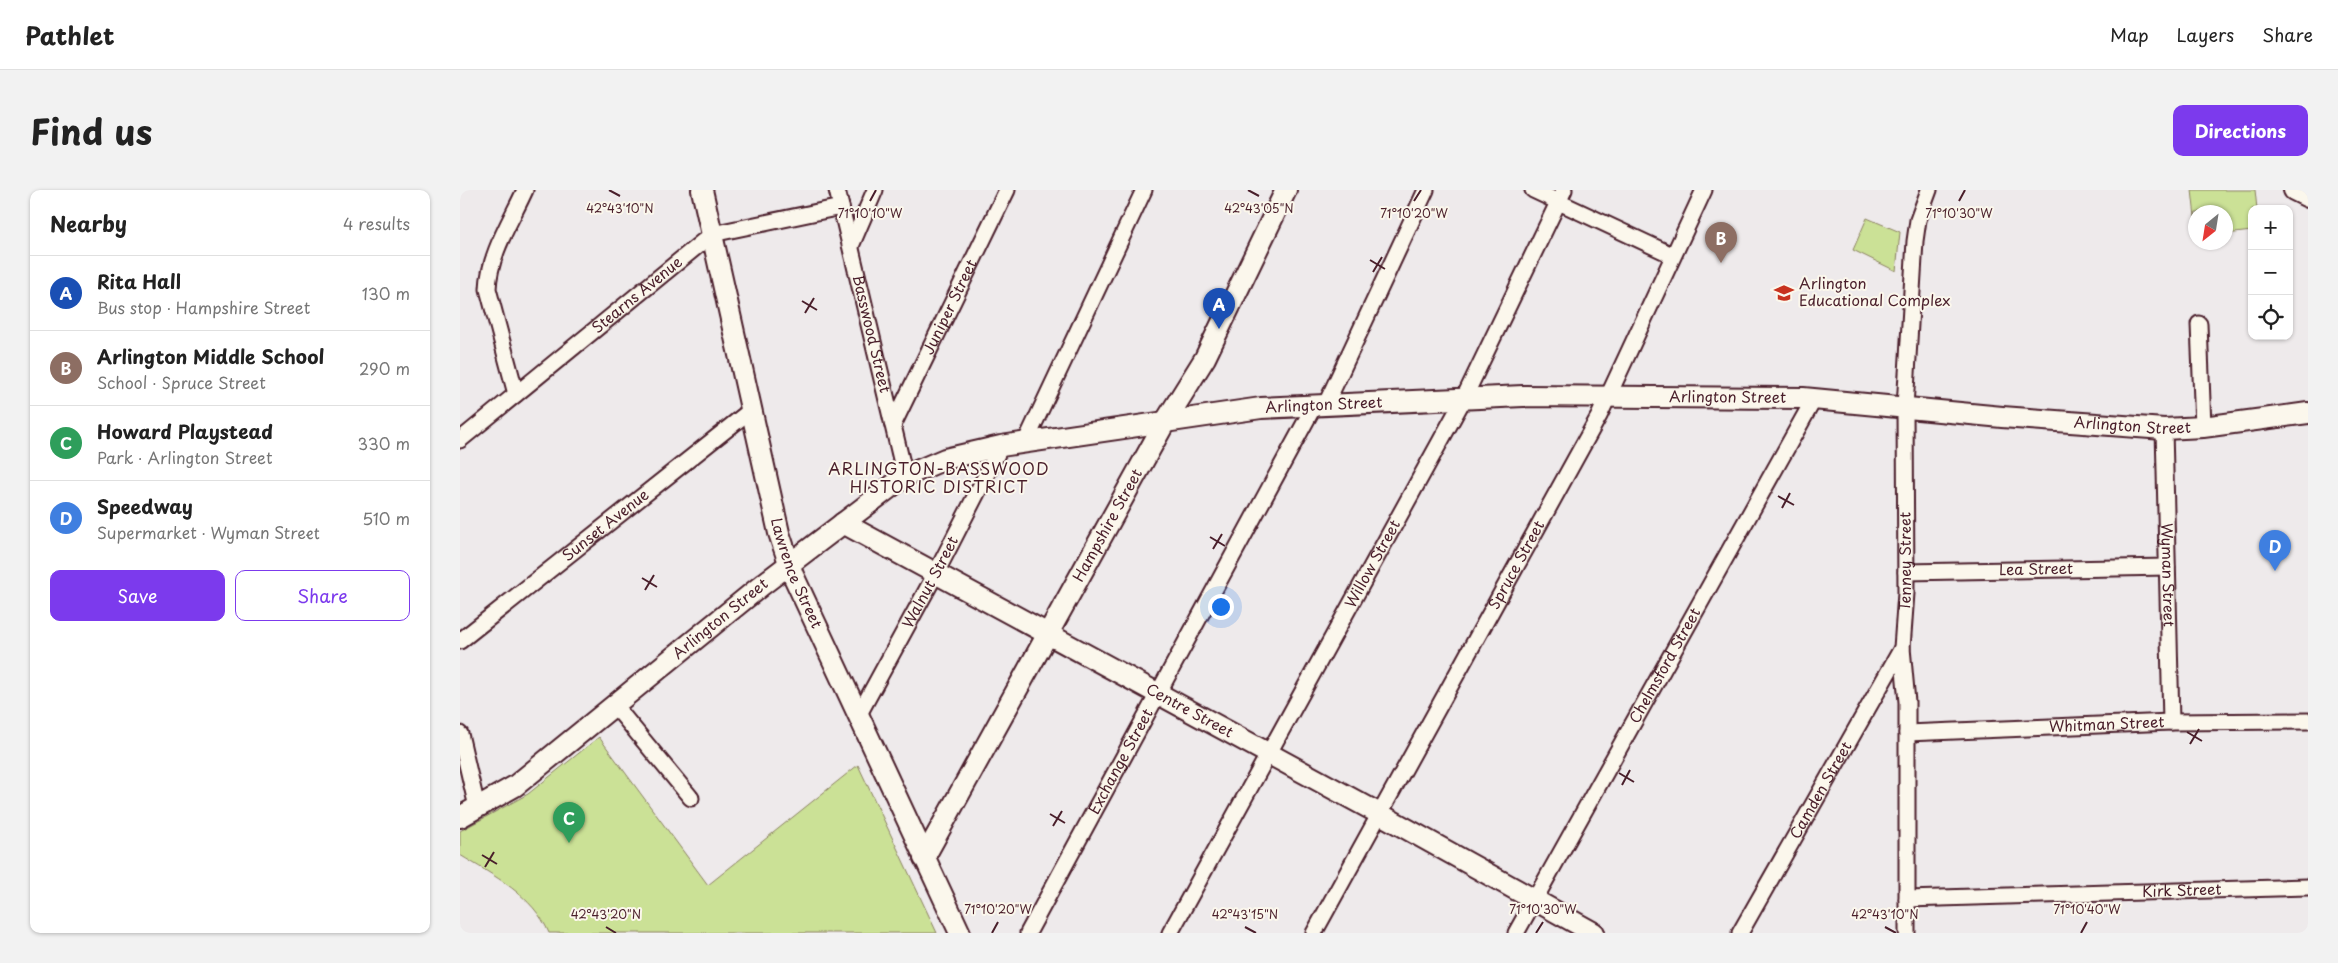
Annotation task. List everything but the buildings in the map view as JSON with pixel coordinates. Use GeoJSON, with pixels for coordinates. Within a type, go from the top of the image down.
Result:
{"type":"FeatureCollection","features":[{"type":"Feature","properties":{"kind":"street"},"geometry":{"type":"LineString","coordinates":[[516,394],[488,289],[489,274],[494,256],[525,190]]}},
{"type":"Feature","properties":{"kind":"street","name":"Lawrence Street"},"geometry":{"type":"LineString","coordinates":[[702,190],[779,533],[820,635],[960,933]]}},
{"type":"Feature","properties":{"kind":"street","name":"Basswood Street"},"geometry":{"type":"LineString","coordinates":[[837,190],[905,476]]}},
{"type":"Feature","properties":{"kind":"street"},"geometry":{"type":"LineString","coordinates":[[851,246],[875,190]]}},
{"type":"Feature","properties":{"kind":"street","name":"Juniper Street"},"geometry":{"type":"LineString","coordinates":[[893,425],[1007,190]]}},
{"type":"Feature","properties":{"kind":"street"},"geometry":{"type":"LineString","coordinates":[[1026,441],[1144,190]]}},
{"type":"Feature","properties":{"kind":"street","name":"Hampshire Street"},"geometry":{"type":"LineString","coordinates":[[924,858],[1165,422],[1205,358],[1286,190]]}},
{"type":"Feature","properties":{"kind":"street","name":"Exchange Street"},"geometry":{"type":"LineString","coordinates":[[1028,933],[1320,405],[1426,190]]}},
{"type":"Feature","properties":{"kind":"street"},"geometry":{"type":"LineString","coordinates":[[1533,190],[1561,196],[1672,255]]}},
{"type":"Feature","properties":{"kind":"street","name":"Spruce Street"},"geometry":{"type":"LineString","coordinates":[[1314,933],[1608,398],[1672,255],[1704,190]]}},
{"type":"Feature","properties":{"kind":"street","name":"Tenney Street"},"geometry":{"type":"LineString","coordinates":[[1907,933],[1907,733],[1902,648],[1906,572],[1904,406],[1915,242],[1918,220],[1929,190]]}},
{"type":"Feature","properties":{"kind":"street"},"geometry":{"type":"LineString","coordinates":[[2294,190],[2308,197]]}},
{"type":"Feature","properties":{"kind":"street","name":"Willow Street"},"geometry":{"type":"LineString","coordinates":[[1170,933],[1463,400],[1561,196]]}},
{"type":"Feature","properties":{"kind":"street","name":"Stearns Avenue"},"geometry":{"type":"LineString","coordinates":[[460,440],[712,234],[841,208]]}},
{"type":"Feature","properties":{"kind":"street"},"geometry":{"type":"LineString","coordinates":[[2199,324],[2203,427]]}},
{"type":"Feature","properties":{"kind":"street","name":"Arlington Street"},"geometry":{"type":"LineString","coordinates":[[469,812],[515,786],[790,564],[905,476],[945,459],[1001,446],[1261,408],[1524,396],[1608,398],[1700,396],[1814,399],[1904,406],[2002,417],[2164,429],[2203,427],[2308,413]]}},
{"type":"Feature","properties":{"kind":"street","name":"Chelmsford Street"},"geometry":{"type":"LineString","coordinates":[[1516,933],[1814,399]]}},
{"type":"Feature","properties":{"kind":"street","name":"Sunset Avenue"},"geometry":{"type":"LineString","coordinates":[[460,640],[751,410]]}},
{"type":"Feature","properties":{"kind":"street","name":"Wyman Street"},"geometry":{"type":"LineString","coordinates":[[2164,429],[2171,722]]}},
{"type":"Feature","properties":{"kind":"street","name":"Walnut Street"},"geometry":{"type":"LineString","coordinates":[[858,716],[936,573],[1001,446]]}},
{"type":"Feature","properties":{"kind":"street","name":"Centre Street"},"geometry":{"type":"LineString","coordinates":[[843,524],[1380,814],[1594,933]]}},
{"type":"Feature","properties":{"kind":"street","name":"Lea Street"},"geometry":{"type":"LineString","coordinates":[[1906,572],[2167,567]]}},
{"type":"Feature","properties":{"kind":"street","name":"Camden Street"},"geometry":{"type":"LineString","coordinates":[[1740,933],[1902,648]]}},
{"type":"Feature","properties":{"kind":"street"},"geometry":{"type":"LineString","coordinates":[[614,706],[691,798]]}},
{"type":"Feature","properties":{"kind":"street","name":"Whitman Street"},"geometry":{"type":"LineString","coordinates":[[1907,733],[2171,722],[2308,721]]}},
{"type":"Feature","properties":{"kind":"street"},"geometry":{"type":"LineString","coordinates":[[460,734],[469,812]]}},
{"type":"Feature","properties":{"kind":"street","name":"Kirk Street"},"geometry":{"type":"LineString","coordinates":[[1907,899],[2308,887]]}},
{"type":"Feature","properties":{"kind":"green space"},"geometry":{"type":"Polygon","coordinates":[[[2192,190],[2255,190],[2257,205],[2248,205],[2248,231],[2233,233],[2233,205],[2194,205],[2192,190]]]}},
{"type":"Feature","properties":{"kind":"green space"},"geometry":{"type":"Polygon","coordinates":[[[1867,218],[1900,232],[1896,271],[1853,250],[1867,218]]]}},
{"type":"Feature","properties":{"kind":"green space"},"geometry":{"type":"Polygon","coordinates":[[[599,737],[708,885],[858,765],[937,933],[549,933],[542,920],[523,897],[499,879],[460,855],[460,831],[528,794],[599,737]]]}},
{"type":"Feature","properties":{"kind":"place","name":"Arlington Middle School"},"geometry":{"type":"Point","coordinates":[1721,263]}},
{"type":"Feature","properties":{"kind":"place","name":"Arlington Educational Complex"},"geometry":{"type":"Point","coordinates":[1784,293]}},
{"type":"Feature","properties":{"kind":"place","name":"Rita Hall"},"geometry":{"type":"Point","coordinates":[1219,329]}},
{"type":"Feature","properties":{"kind":"place","name":"Speedway"},"geometry":{"type":"Point","coordinates":[2275,571]}},
{"type":"Feature","properties":{"kind":"place","name":"Howard Playstead"},"geometry":{"type":"Point","coordinates":[569,843]}},
{"type":"Feature","properties":{"kind":"district","name":"ARLINGTON-BASSWOOD HISTORIC DISTRICT"},"geometry":{"type":"Point","coordinates":[939,478]}}]}
